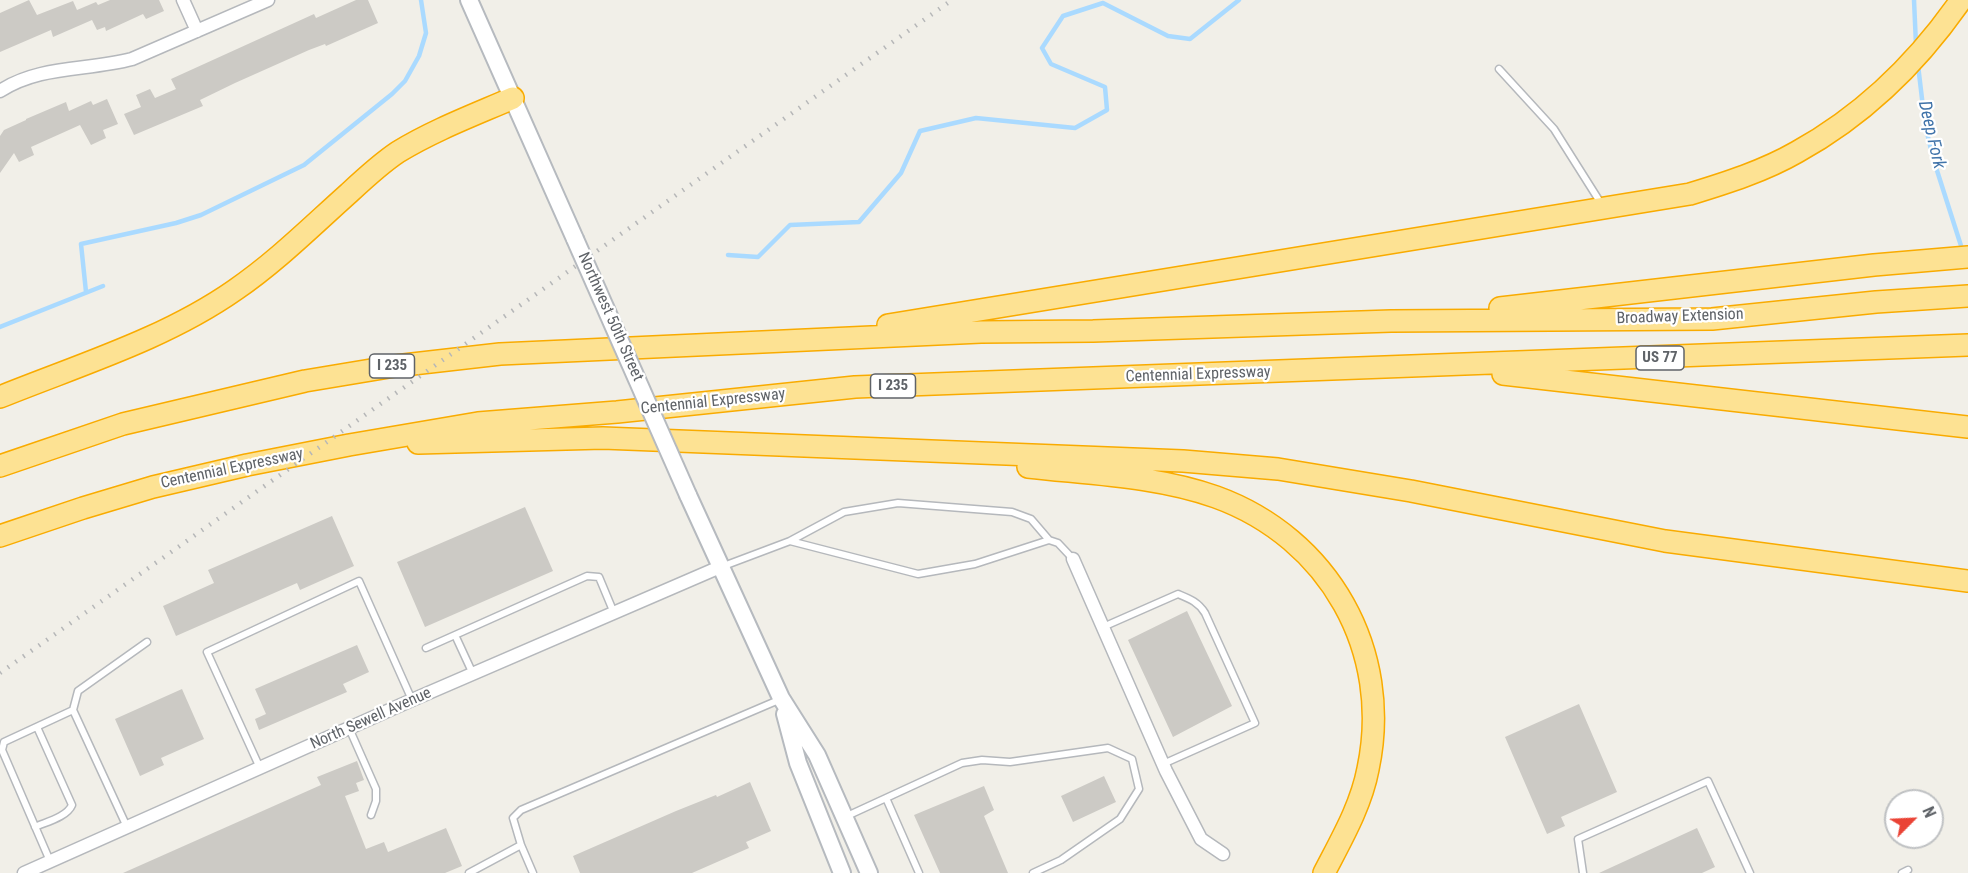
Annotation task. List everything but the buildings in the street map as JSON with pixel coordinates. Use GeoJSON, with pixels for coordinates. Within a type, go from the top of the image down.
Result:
{"type":"FeatureCollection","features":[{"type":"Feature","properties":{"kind":"highway"},"geometry":{"type":"LineString","coordinates":[[796,340],[1690,194],[1762,169],[1796,153],[1833,131],[1901,74],[1938,33],[1961,0]]}},
{"type":"Feature","properties":{"kind":"highway"},"geometry":{"type":"LineString","coordinates":[[0,397],[154,335],[205,310],[272,262],[371,173],[397,153],[432,134],[513,98]]}},
{"type":"Feature","properties":{"kind":"highway"},"geometry":{"type":"LineString","coordinates":[[1391,321],[1874,265],[1968,257]]}},
{"type":"Feature","properties":{"kind":"highway","name":"Broadway Extension"},"geometry":{"type":"LineString","coordinates":[[1391,321],[1712,319],[1876,302],[1968,296]]}},
{"type":"Feature","properties":{"kind":"highway","name":"I 235"},"geometry":{"type":"LineString","coordinates":[[0,466],[123,424],[305,381],[394,366],[500,354],[796,340],[1391,321]]}},
{"type":"Feature","properties":{"kind":"highway","name":"US 77"},"geometry":{"type":"LineString","coordinates":[[1440,366],[1968,345]]}},
{"type":"Feature","properties":{"kind":"highway"},"geometry":{"type":"LineString","coordinates":[[1440,366],[1631,390],[1968,427]]}},
{"type":"Feature","properties":{"kind":"highway","name":"Centennial Expressway"},"geometry":{"type":"LineString","coordinates":[[0,536],[153,487],[247,465],[478,423],[617,412],[855,387],[1440,366]]}},
{"type":"Feature","properties":{"kind":"highway"},"geometry":{"type":"LineString","coordinates":[[349,445],[603,438],[1171,460],[1278,469],[1411,491],[1665,541],[1968,581]]}},
{"type":"Feature","properties":{"kind":"highway"},"geometry":{"type":"LineString","coordinates":[[860,448],[1146,481],[1189,489],[1245,510],[1274,526],[1298,545],[1329,580],[1349,614],[1366,660],[1373,697],[1374,732],[1368,772],[1351,818],[1324,873]]}},
{"type":"Feature","properties":{"kind":"main road","name":"Northwest 50th Street"},"geometry":{"type":"LineString","coordinates":[[469,0],[720,567],[782,698],[817,755],[869,873]]}},
{"type":"Feature","properties":{"kind":"main road","name":"Northwest 50th Street"},"geometry":{"type":"LineString","coordinates":[[782,698],[798,764],[842,873]]}},
{"type":"Feature","properties":{"kind":"street"},"geometry":{"type":"LineString","coordinates":[[183,0],[197,32]]}},
{"type":"Feature","properties":{"kind":"street"},"geometry":{"type":"LineString","coordinates":[[0,92],[22,79],[38,74],[106,65],[132,59],[268,0]]}},
{"type":"Feature","properties":{"kind":"street"},"geometry":{"type":"LineString","coordinates":[[1073,559],[1163,764],[1201,839],[1222,854]]}},
{"type":"Feature","properties":{"kind":"street","name":"North Sewell Avenue"},"geometry":{"type":"LineString","coordinates":[[24,873],[412,700],[720,567]]}},
{"type":"Feature","properties":{"kind":"lane"},"geometry":{"type":"LineString","coordinates":[[1499,69],[1554,129],[1604,208]]}},
{"type":"Feature","properties":{"kind":"lane"},"geometry":{"type":"LineString","coordinates":[[720,567],[790,541],[844,512],[898,503],[1012,512],[1031,519],[1049,540],[1058,543],[1073,559]]}},
{"type":"Feature","properties":{"kind":"lane"},"geometry":{"type":"LineString","coordinates":[[790,541],[918,574],[975,564],[1049,540]]}},
{"type":"Feature","properties":{"kind":"lane"},"geometry":{"type":"LineString","coordinates":[[426,648],[587,576],[599,578],[614,613]]}},
{"type":"Feature","properties":{"kind":"lane"},"geometry":{"type":"LineString","coordinates":[[260,768],[207,652],[359,581],[412,700]]}},
{"type":"Feature","properties":{"kind":"lane"},"geometry":{"type":"LineString","coordinates":[[1103,627],[1178,594],[1199,604],[1255,723],[1163,764]]}},
{"type":"Feature","properties":{"kind":"lane"},"geometry":{"type":"LineString","coordinates":[[455,635],[473,674]]}},
{"type":"Feature","properties":{"kind":"lane"},"geometry":{"type":"LineString","coordinates":[[127,827],[74,710],[78,691],[147,642]]}},
{"type":"Feature","properties":{"kind":"lane"},"geometry":{"type":"LineString","coordinates":[[533,873],[513,818],[521,810],[782,698]]}},
{"type":"Feature","properties":{"kind":"lane"},"geometry":{"type":"LineString","coordinates":[[50,861],[2,750],[4,742],[74,710]]}},
{"type":"Feature","properties":{"kind":"lane"},"geometry":{"type":"LineString","coordinates":[[34,827],[65,813],[72,805],[37,726]]}},
{"type":"Feature","properties":{"kind":"lane"},"geometry":{"type":"LineString","coordinates":[[349,728],[376,789],[376,801],[371,814]]}},
{"type":"Feature","properties":{"kind":"lane"},"geometry":{"type":"LineString","coordinates":[[845,817],[962,763],[982,760],[1010,762],[1108,748],[1132,759],[1139,789],[1120,819],[1061,860],[1033,873]]}},
{"type":"Feature","properties":{"kind":"lane"},"geometry":{"type":"LineString","coordinates":[[1583,873],[1578,838],[1708,781],[1750,873]]}},
{"type":"Feature","properties":{"kind":"lane"},"geometry":{"type":"LineString","coordinates":[[886,798],[919,873]]}},
{"type":"Feature","properties":{"kind":"lane"},"geometry":{"type":"LineString","coordinates":[[469,873],[521,845]]}},
{"type":"Feature","properties":{"kind":"waterway"},"geometry":{"type":"LineString","coordinates":[[86,292],[81,244],[176,223],[201,215],[304,165],[392,94],[405,81],[419,56],[426,33],[421,0]]}},
{"type":"Feature","properties":{"kind":"waterway"},"geometry":{"type":"LineString","coordinates":[[728,255],[758,257],[790,225],[859,222],[901,173],[920,131],[976,118],[1075,128],[1107,110],[1105,87],[1051,64],[1042,48],[1063,16],[1103,3],[1168,36],[1190,39],[1239,0]]}},
{"type":"Feature","properties":{"kind":"waterway","name":"Deep Fork"},"geometry":{"type":"LineString","coordinates":[[1914,0],[1916,45]]}},
{"type":"Feature","properties":{"kind":"waterway","name":"Deep Fork"},"geometry":{"type":"LineString","coordinates":[[1918,65],[1925,124],[1933,158],[1963,252]]}},
{"type":"Feature","properties":{"kind":"waterway"},"geometry":{"type":"LineString","coordinates":[[0,327],[103,286]]}},
{"type":"Feature","properties":{"kind":"railway"},"geometry":{"type":"LineString","coordinates":[[0,673],[952,0]]}}]}
